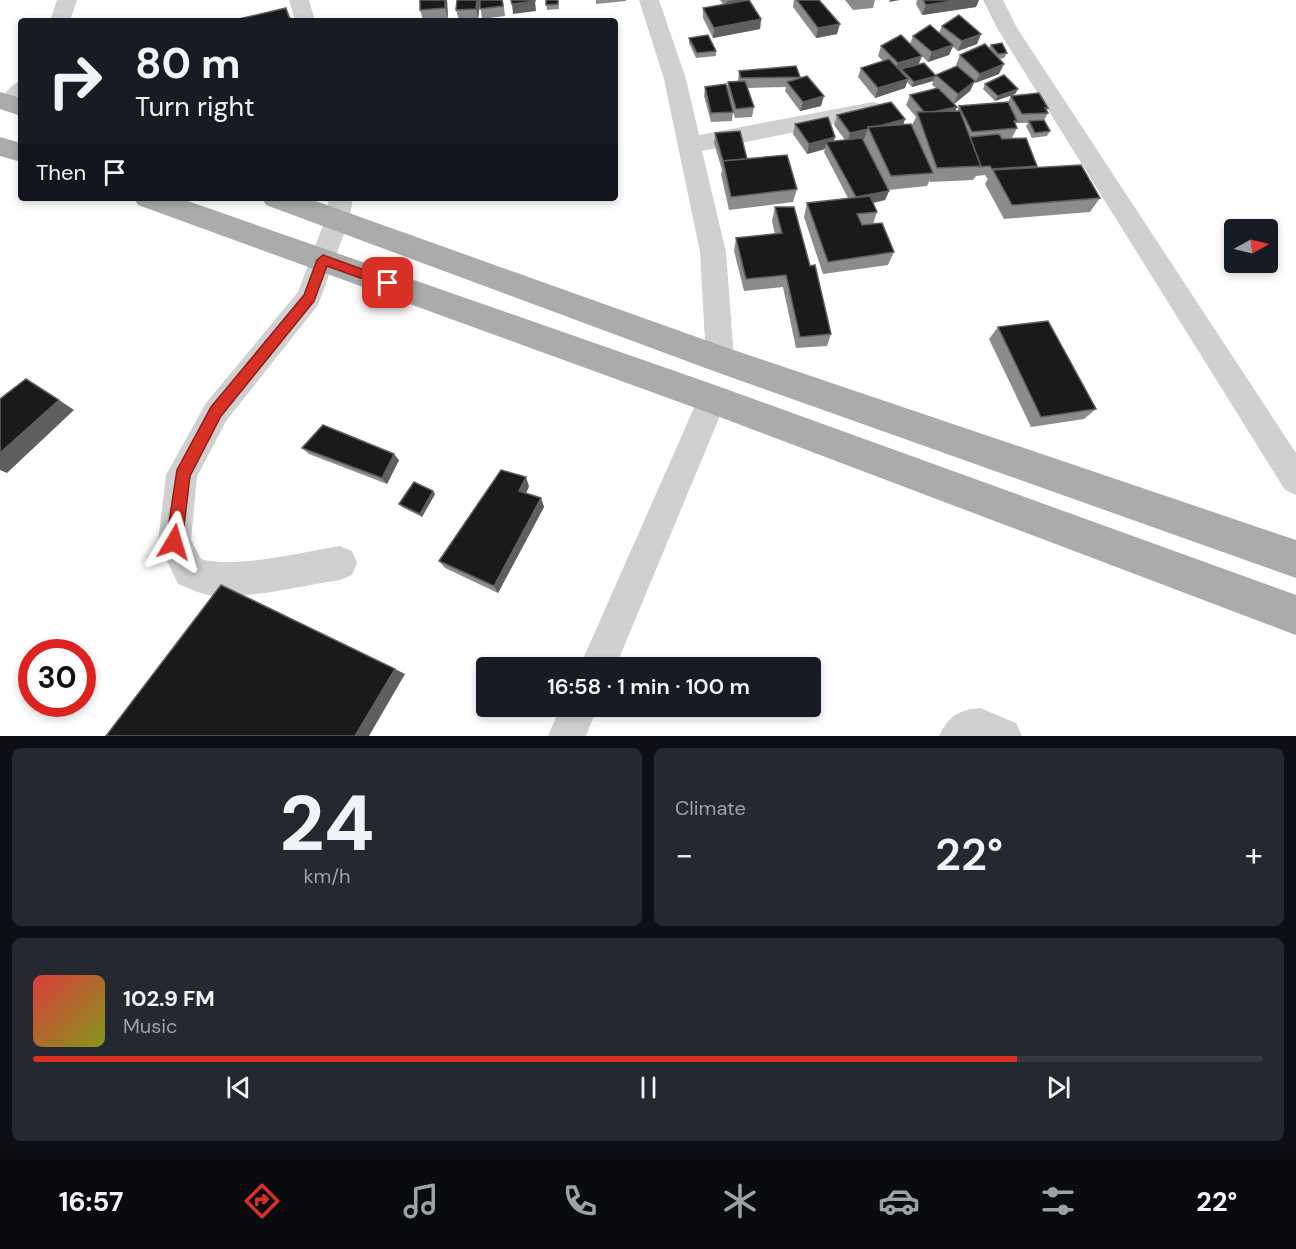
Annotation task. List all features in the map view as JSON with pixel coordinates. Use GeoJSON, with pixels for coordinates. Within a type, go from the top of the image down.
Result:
{"type":"FeatureCollection","features":[{"type":"Feature","properties":{"kind":"main road"},"geometry":{"type":"LineString","coordinates":[[0,146],[18,152]]}},
{"type":"Feature","properties":{"kind":"main road"},"geometry":{"type":"LineString","coordinates":[[156,201],[712,399],[1296,615]]}},
{"type":"Feature","properties":{"kind":"main road"},"geometry":{"type":"LineString","coordinates":[[293,201],[339,209],[720,359],[1296,559]]}},
{"type":"Feature","properties":{"kind":"street"},"geometry":{"type":"LineString","coordinates":[[61,18],[68,0]]}},
{"type":"Feature","properties":{"kind":"street"},"geometry":{"type":"LineString","coordinates":[[299,0],[304,18]]}},
{"type":"Feature","properties":{"kind":"street"},"geometry":{"type":"LineString","coordinates":[[649,0],[675,79],[713,252],[720,359]]}},
{"type":"Feature","properties":{"kind":"street"},"geometry":{"type":"LineString","coordinates":[[993,0],[1013,38],[1296,480]]}},
{"type":"Feature","properties":{"kind":"street"},"geometry":{"type":"LineString","coordinates":[[690,144],[886,106]]}},
{"type":"Feature","properties":{"kind":"street"},"geometry":{"type":"LineString","coordinates":[[339,209],[309,297],[216,412],[182,475],[174,542],[190,572],[212,579],[249,577],[340,563]]}},
{"type":"Feature","properties":{"kind":"street"},"geometry":{"type":"LineString","coordinates":[[602,657],[712,399]]}},
{"type":"Feature","properties":{"kind":"street"},"geometry":{"type":"LineString","coordinates":[[567,736],[575,717]]}},
{"type":"Feature","properties":{"kind":"street"},"geometry":{"type":"LineString","coordinates":[[958,736],[966,728],[980,727],[1003,736]]}},
{"type":"Feature","properties":{"kind":"building"},"geometry":{"type":"Polygon","coordinates":[[[420,0],[445,0],[445,8],[420,10],[420,0]]]}},
{"type":"Feature","properties":{"kind":"building"},"geometry":{"type":"Polygon","coordinates":[[[457,0],[477,0],[476,9],[456,10],[457,0]]]}},
{"type":"Feature","properties":{"kind":"building"},"geometry":{"type":"Polygon","coordinates":[[[480,0],[502,0],[503,6],[480,9],[480,0]]]}},
{"type":"Feature","properties":{"kind":"building"},"geometry":{"type":"Polygon","coordinates":[[[511,0],[535,0],[535,1],[512,4],[511,0]]]}},
{"type":"Feature","properties":{"kind":"building"},"geometry":{"type":"Polygon","coordinates":[[[546,0],[558,0],[558,4],[546,5],[546,0]]]}},
{"type":"Feature","properties":{"kind":"building"},"geometry":{"type":"Polygon","coordinates":[[[749,0],[761,19],[714,28],[703,8],[749,0]]]}},
{"type":"Feature","properties":{"kind":"building"},"geometry":{"type":"Polygon","coordinates":[[[797,0],[819,0],[840,24],[818,28],[797,0]]]}},
{"type":"Feature","properties":{"kind":"building"},"geometry":{"type":"Polygon","coordinates":[[[923,0],[960,0],[926,5],[923,0]]]}},
{"type":"Feature","properties":{"kind":"building"},"geometry":{"type":"Polygon","coordinates":[[[286,8],[289,18],[243,18],[286,8]]]}},
{"type":"Feature","properties":{"kind":"building"},"geometry":{"type":"Polygon","coordinates":[[[959,15],[981,34],[962,41],[942,26],[959,15]]]}},
{"type":"Feature","properties":{"kind":"building"},"geometry":{"type":"Polygon","coordinates":[[[930,25],[953,45],[932,52],[913,36],[930,25]]]}},
{"type":"Feature","properties":{"kind":"building"},"geometry":{"type":"Polygon","coordinates":[[[708,35],[716,51],[697,53],[689,38],[708,35]]]}},
{"type":"Feature","properties":{"kind":"building"},"geometry":{"type":"Polygon","coordinates":[[[901,35],[922,56],[898,63],[881,46],[901,35]]]}},
{"type":"Feature","properties":{"kind":"building"},"geometry":{"type":"Polygon","coordinates":[[[1002,43],[1007,53],[998,54],[991,45],[1002,43]]]}},
{"type":"Feature","properties":{"kind":"building"},"geometry":{"type":"Polygon","coordinates":[[[985,44],[1004,64],[980,74],[960,55],[985,44]]]}},
{"type":"Feature","properties":{"kind":"building"},"geometry":{"type":"Polygon","coordinates":[[[889,59],[908,79],[878,88],[861,68],[889,59]]]}},
{"type":"Feature","properties":{"kind":"building"},"geometry":{"type":"Polygon","coordinates":[[[924,63],[936,76],[914,82],[901,69],[924,63]]]}},
{"type":"Feature","properties":{"kind":"building"},"geometry":{"type":"Polygon","coordinates":[[[796,66],[800,77],[741,78],[739,71],[796,66]]]}},
{"type":"Feature","properties":{"kind":"building"},"geometry":{"type":"Polygon","coordinates":[[[957,66],[975,81],[958,94],[936,75],[957,66]]]}},
{"type":"Feature","properties":{"kind":"building"},"geometry":{"type":"Polygon","coordinates":[[[1004,75],[1018,89],[998,96],[985,84],[1004,75]]]}},
{"type":"Feature","properties":{"kind":"building"},"geometry":{"type":"Polygon","coordinates":[[[807,76],[824,96],[803,102],[787,82],[807,76]]]}},
{"type":"Feature","properties":{"kind":"building"},"geometry":{"type":"Polygon","coordinates":[[[745,81],[754,107],[736,109],[728,82],[745,81]]]}},
{"type":"Feature","properties":{"kind":"building"},"geometry":{"type":"Polygon","coordinates":[[[726,84],[733,112],[711,113],[705,87],[726,84]]]}},
{"type":"Feature","properties":{"kind":"building"},"geometry":{"type":"Polygon","coordinates":[[[938,88],[957,107],[924,112],[910,95],[938,88]]]}},
{"type":"Feature","properties":{"kind":"building"},"geometry":{"type":"Polygon","coordinates":[[[1039,93],[1048,108],[1045,108],[1048,113],[1022,114],[1011,96],[1039,93]]]}},
{"type":"Feature","properties":{"kind":"building"},"geometry":{"type":"Polygon","coordinates":[[[891,102],[905,119],[850,133],[837,115],[891,102]]]}},
{"type":"Feature","properties":{"kind":"building"},"geometry":{"type":"Polygon","coordinates":[[[1008,102],[1017,121],[1014,121],[1017,128],[972,132],[959,106],[1008,102]]]}},
{"type":"Feature","properties":{"kind":"building"},"geometry":{"type":"Polygon","coordinates":[[[960,111],[981,166],[937,168],[917,112],[960,111]]]}},
{"type":"Feature","properties":{"kind":"building"},"geometry":{"type":"Polygon","coordinates":[[[828,117],[835,137],[809,144],[795,124],[828,117]]]}},
{"type":"Feature","properties":{"kind":"building"},"geometry":{"type":"Polygon","coordinates":[[[1044,120],[1050,131],[1035,133],[1029,121],[1044,120]]]}},
{"type":"Feature","properties":{"kind":"building"},"geometry":{"type":"Polygon","coordinates":[[[911,124],[933,173],[891,176],[868,127],[911,124]]]}},
{"type":"Feature","properties":{"kind":"building"},"geometry":{"type":"Polygon","coordinates":[[[740,131],[747,159],[723,161],[715,133],[740,131]]]}},
{"type":"Feature","properties":{"kind":"building"},"geometry":{"type":"Polygon","coordinates":[[[999,134],[1002,139],[1026,138],[1037,166],[992,169],[990,166],[977,167],[981,166],[970,137],[999,134]]]}},
{"type":"Feature","properties":{"kind":"building"},"geometry":{"type":"Polygon","coordinates":[[[862,138],[889,191],[856,197],[826,142],[862,138]]]}},
{"type":"Feature","properties":{"kind":"building"},"geometry":{"type":"Polygon","coordinates":[[[787,155],[797,189],[731,197],[723,161],[787,155]]]}},
{"type":"Feature","properties":{"kind":"building"},"geometry":{"type":"Polygon","coordinates":[[[1081,165],[1100,198],[1012,205],[993,170],[1081,165]]]}},
{"type":"Feature","properties":{"kind":"building"},"geometry":{"type":"Polygon","coordinates":[[[870,196],[877,212],[857,214],[862,225],[882,223],[894,252],[828,262],[807,203],[870,196]]]}},
{"type":"Feature","properties":{"kind":"building"},"geometry":{"type":"Polygon","coordinates":[[[775,207],[794,207],[810,266],[815,265],[831,334],[800,337],[786,275],[746,279],[736,238],[782,233],[775,207]]]}},
{"type":"Feature","properties":{"kind":"building"},"geometry":{"type":"Polygon","coordinates":[[[1048,321],[1096,409],[1041,417],[998,327],[1048,321]]]}},
{"type":"Feature","properties":{"kind":"building"},"geometry":{"type":"Polygon","coordinates":[[[26,379],[59,400],[0,453],[0,399],[26,379]]]}},
{"type":"Feature","properties":{"kind":"building"},"geometry":{"type":"Polygon","coordinates":[[[323,425],[394,454],[382,478],[302,448],[323,425]]]}},
{"type":"Feature","properties":{"kind":"building"},"geometry":{"type":"Polygon","coordinates":[[[501,470],[526,477],[519,491],[541,498],[494,586],[439,561],[501,470]]]}},
{"type":"Feature","properties":{"kind":"building"},"geometry":{"type":"Polygon","coordinates":[[[414,482],[433,491],[420,514],[399,504],[414,482]]]}},
{"type":"Feature","properties":{"kind":"building"},"geometry":{"type":"Polygon","coordinates":[[[221,585],[395,669],[355,736],[106,736],[221,585]]]}},
{"type":"Feature","properties":{"kind":"route"},"geometry":{"type":"LineString","coordinates":[[174,542],[182,475],[216,412],[279,337],[309,297],[323,260],[388,283]]}}]}
